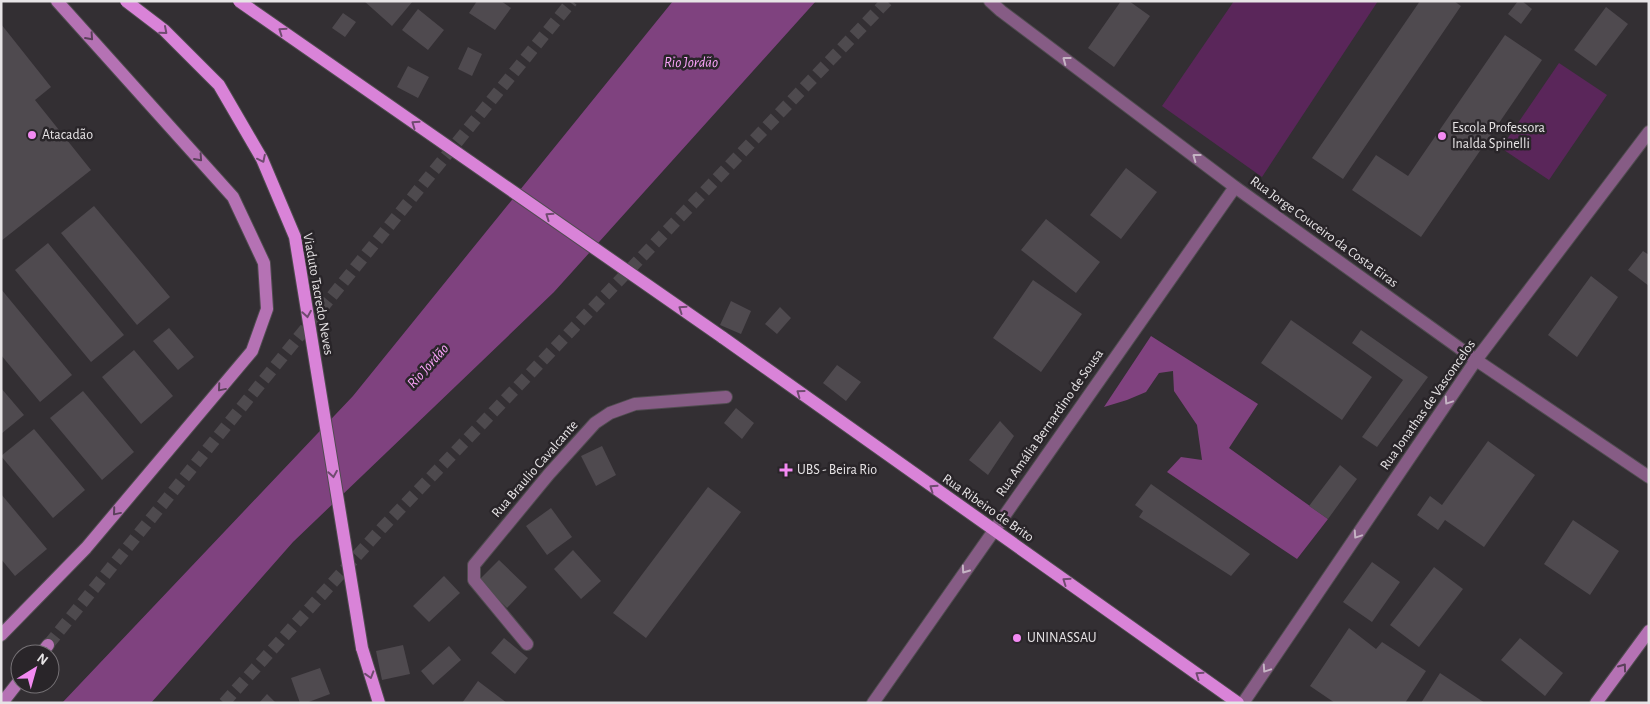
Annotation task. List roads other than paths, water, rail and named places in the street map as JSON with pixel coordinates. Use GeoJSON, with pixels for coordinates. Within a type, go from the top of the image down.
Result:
{"type":"FeatureCollection","features":[{"type":"Feature","properties":{"kind":"main road","name":"Viaduto Tacredo Neves"},"geometry":{"type":"LineString","coordinates":[[126,1],[164,30],[219,85],[262,159],[295,237],[362,648],[379,703]]}},
{"type":"Feature","properties":{"kind":"main road","name":"Rua Ribeiro de Brito"},"geometry":{"type":"LineString","coordinates":[[239,1],[722,337],[1238,703]]}},
{"type":"Feature","properties":{"kind":"street"},"geometry":{"type":"LineString","coordinates":[[1,635],[86,548],[252,351],[267,309],[264,263],[233,197],[57,1]]}},
{"type":"Feature","properties":{"kind":"street","name":"Rua Jorge Couceiro da Costa Eiras"},"geometry":{"type":"LineString","coordinates":[[990,1],[1235,187],[1476,360],[1649,477]]}},
{"type":"Feature","properties":{"kind":"street","name":"Rua Jonathas de Vasconcelos"},"geometry":{"type":"LineString","coordinates":[[1243,703],[1476,360],[1649,132]]}},
{"type":"Feature","properties":{"kind":"street","name":"Rua Amália Bernardino de Sousa"},"geometry":{"type":"LineString","coordinates":[[873,703],[1235,187]]}},
{"type":"Feature","properties":{"kind":"street","name":"Rua Braulio Cavalcante"},"geometry":{"type":"LineString","coordinates":[[527,644],[474,580],[474,565],[549,474],[595,423],[610,413],[635,404],[726,397]]}},
{"type":"Feature","properties":{"kind":"street"},"geometry":{"type":"LineString","coordinates":[[1596,703],[1649,631]]}},
{"type":"Feature","properties":{"kind":"street"},"geometry":{"type":"LineString","coordinates":[[2,703],[10,692]]}},
{"type":"Feature","properties":{"kind":"water","name":"Rio Jordão"},"geometry":{"type":"Polygon","coordinates":[[[673,1],[816,1],[554,292],[293,542],[151,703],[62,703],[353,396],[673,1]]]}},
{"type":"Feature","properties":{"kind":"tunnel"},"geometry":{"type":"LineString","coordinates":[[49,644],[572,1]]}},
{"type":"Feature","properties":{"kind":"tunnel"},"geometry":{"type":"LineString","coordinates":[[224,703],[382,528],[887,1]]}},
{"type":"Feature","properties":{"kind":"place","name":"Atacadão"},"geometry":{"type":"Point","coordinates":[32,135]}},
{"type":"Feature","properties":{"kind":"place","name":"Escola Professora Inalda Spinelli"},"geometry":{"type":"Point","coordinates":[1442,136]}},
{"type":"Feature","properties":{"kind":"place","name":"UBS - Beira Rio"},"geometry":{"type":"Point","coordinates":[786,470]}},
{"type":"Feature","properties":{"kind":"place","name":"UNINASSAU"},"geometry":{"type":"Point","coordinates":[1017,638]}}]}
